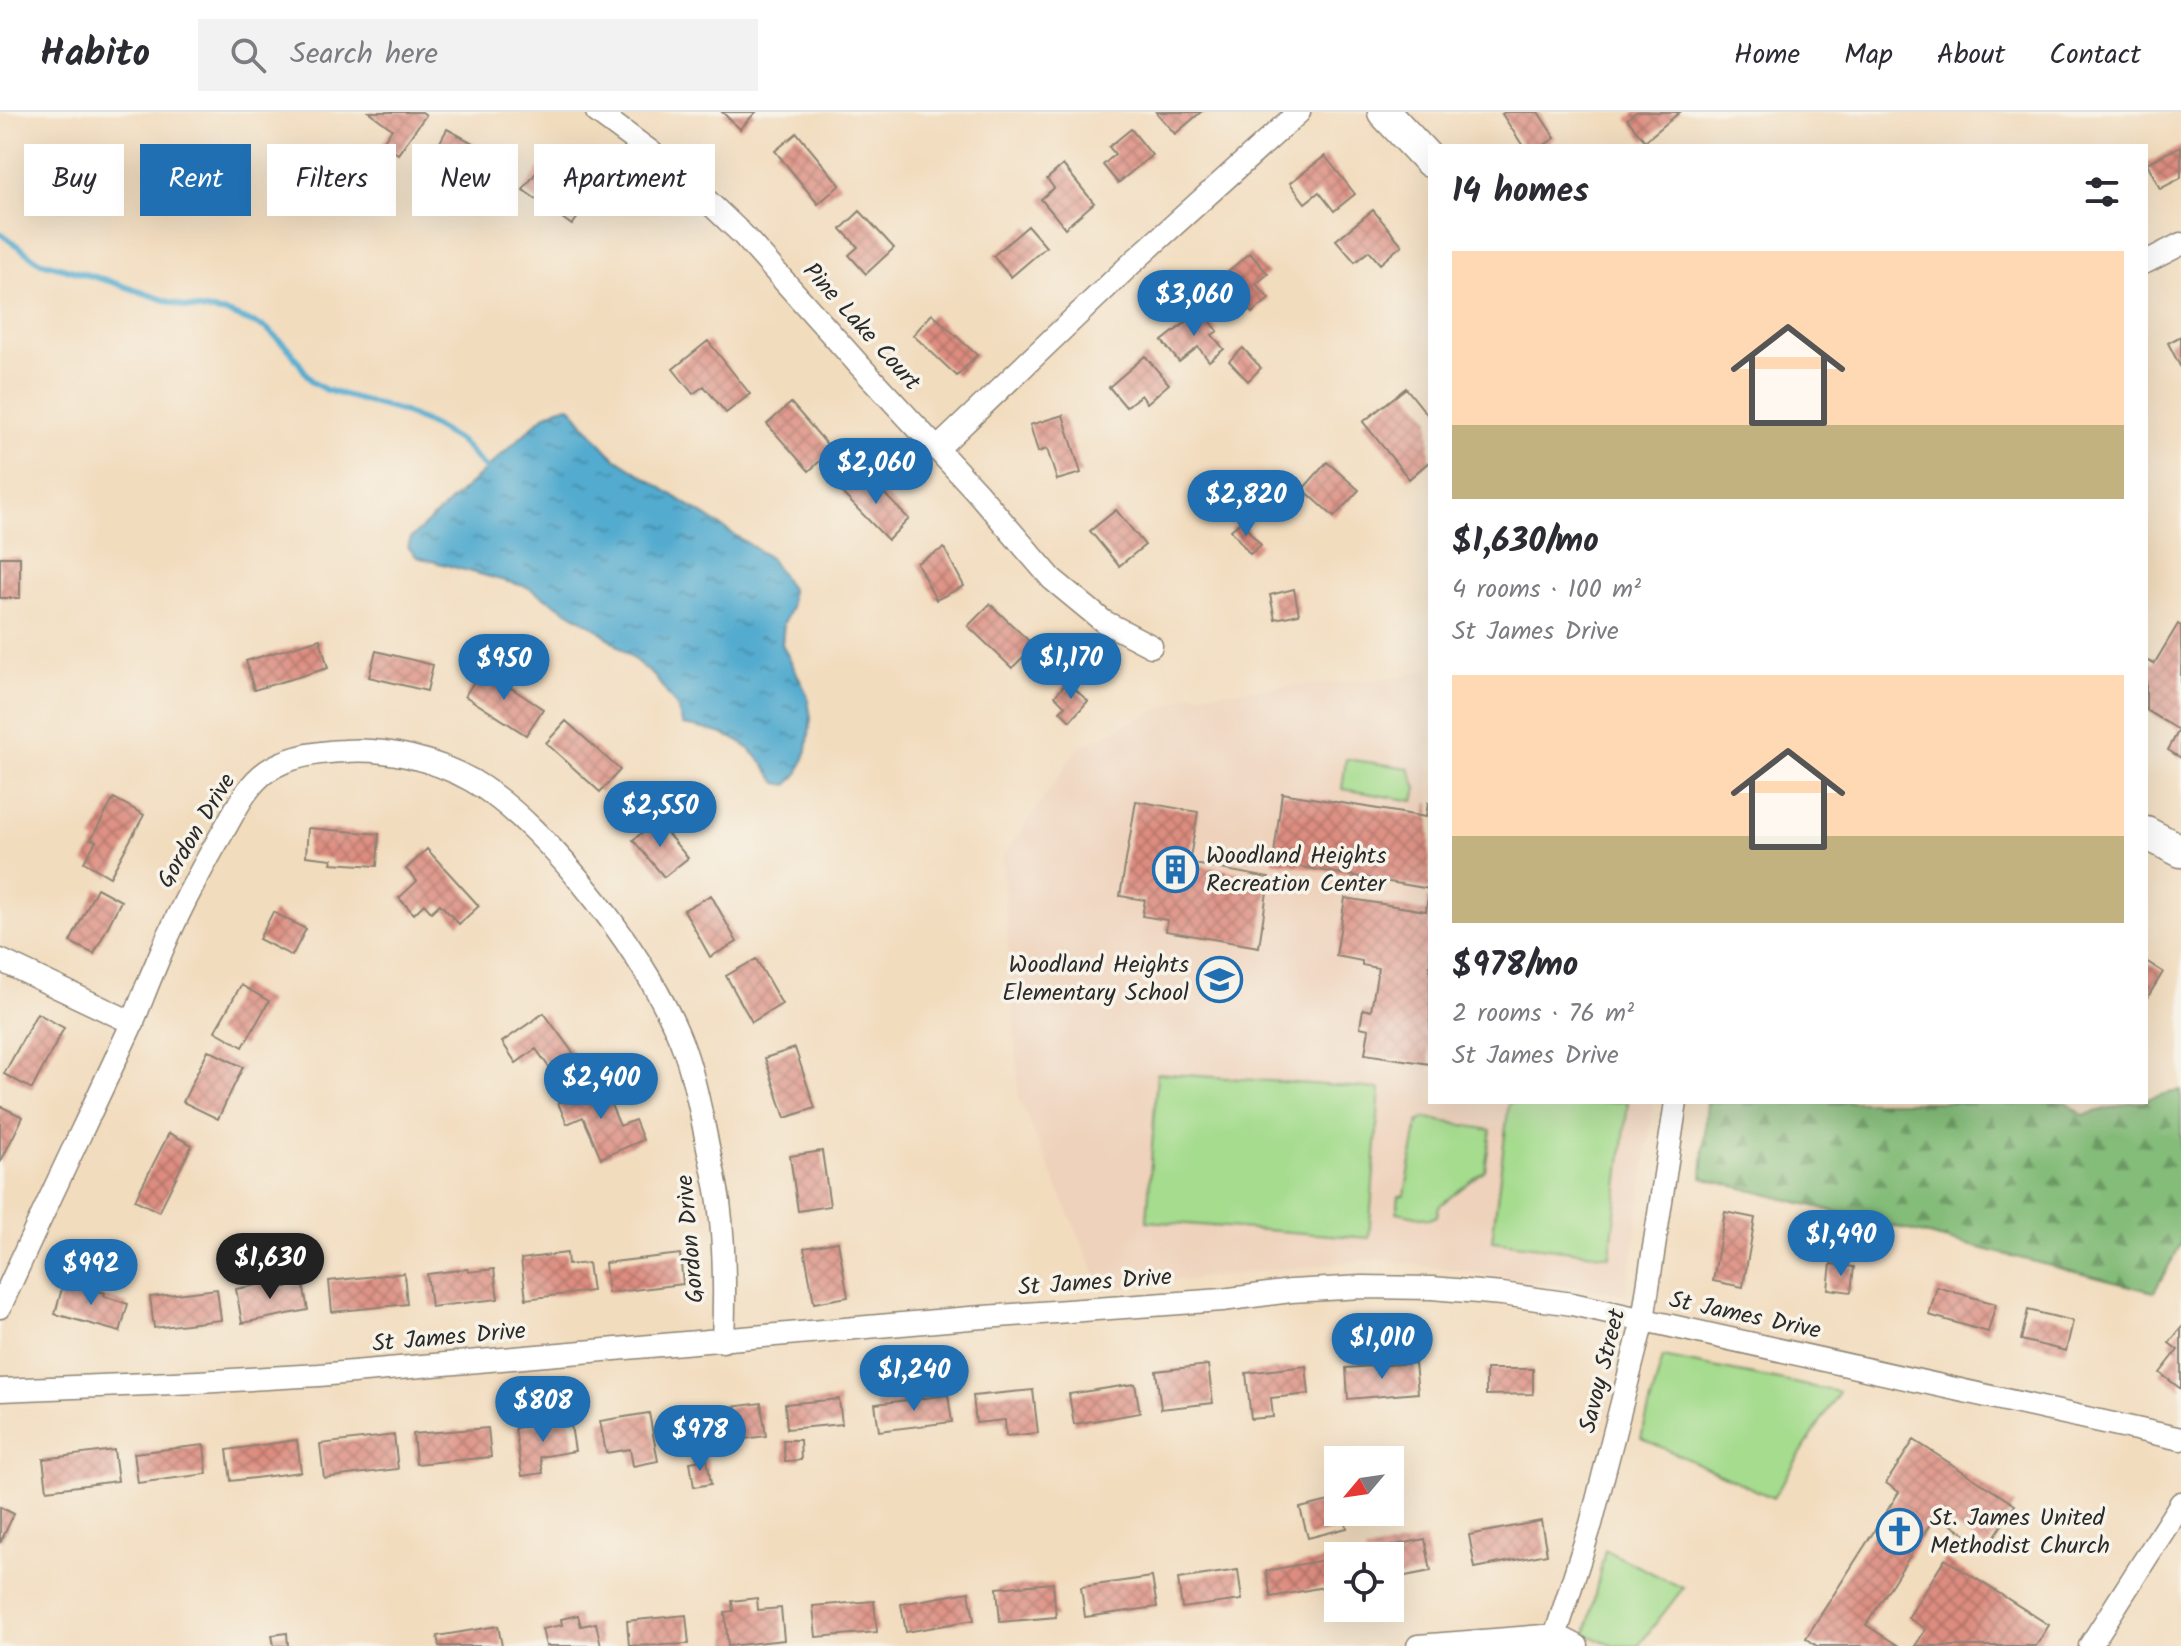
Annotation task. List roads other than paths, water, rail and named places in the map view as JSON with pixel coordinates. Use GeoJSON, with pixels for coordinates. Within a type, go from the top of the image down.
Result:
{"type":"FeatureCollection","features":[{"type":"Feature","properties":{"kind":"main road"},"geometry":{"type":"LineString","coordinates":[[1384,112],[1428,159]]}},
{"type":"Feature","properties":{"kind":"main road"},"geometry":{"type":"LineString","coordinates":[[2148,834],[2181,851]]}},
{"type":"Feature","properties":{"kind":"street","name":"Pine Lake Court"},"geometry":{"type":"LineString","coordinates":[[597,112],[663,162],[743,235],[1052,579],[1103,621],[1151,646]]}},
{"type":"Feature","properties":{"kind":"street"},"geometry":{"type":"LineString","coordinates":[[937,449],[1121,273],[1299,112]]}},
{"type":"Feature","properties":{"kind":"street"},"geometry":{"type":"LineString","coordinates":[[2148,261],[2181,244]]}},
{"type":"Feature","properties":{"kind":"street","name":"Gordon Drive"},"geometry":{"type":"LineString","coordinates":[[0,1307],[133,1023],[182,907],[244,796],[266,772],[281,763],[309,755],[348,750],[374,751],[400,754],[435,764],[469,779],[499,798],[527,822],[597,903],[628,946],[672,1019],[694,1080],[718,1199],[725,1294],[723,1341]]}},
{"type":"Feature","properties":{"kind":"street"},"geometry":{"type":"LineString","coordinates":[[0,960],[133,1023]]}},
{"type":"Feature","properties":{"kind":"street","name":"Savoy Street"},"geometry":{"type":"LineString","coordinates":[[1554,1640],[1591,1524],[1643,1320],[1676,1104]]}},
{"type":"Feature","properties":{"kind":"street","name":"St James Drive"},"geometry":{"type":"LineString","coordinates":[[0,1390],[319,1375],[970,1318],[1222,1300],[1291,1291],[1362,1287],[1432,1288],[1572,1304],[2181,1439]]}},
{"type":"Feature","properties":{"kind":"street"},"geometry":{"type":"LineString","coordinates":[[2090,1646],[2181,1503]]}},
{"type":"Feature","properties":{"kind":"street"},"geometry":{"type":"LineString","coordinates":[[1418,1646],[1554,1640],[1577,1646]]}},
{"type":"Feature","properties":{"kind":"water"},"geometry":{"type":"Polygon","coordinates":[[[570,406],[614,457],[770,558],[791,589],[791,607],[784,623],[782,644],[807,694],[811,718],[807,750],[799,772],[788,785],[777,783],[758,757],[738,741],[683,725],[677,707],[654,676],[599,630],[527,587],[417,557],[408,547],[411,538],[545,415],[570,406]]]}},
{"type":"Feature","properties":{"kind":"waterway"},"geometry":{"type":"LineString","coordinates":[[0,233],[38,261],[185,307],[228,313],[266,328],[290,350],[312,382],[326,390],[404,412],[434,426],[461,442],[486,469]]}},
{"type":"Feature","properties":{"kind":"place","name":"Woodland Heights Recreation Center"},"geometry":{"type":"Point","coordinates":[1175,870]}},
{"type":"Feature","properties":{"kind":"place","name":"Woodland Heights Elementary School"},"geometry":{"type":"Point","coordinates":[1220,979]}},
{"type":"Feature","properties":{"kind":"place","name":"St. James United Methodist Church"},"geometry":{"type":"Point","coordinates":[1899,1532]}}]}
